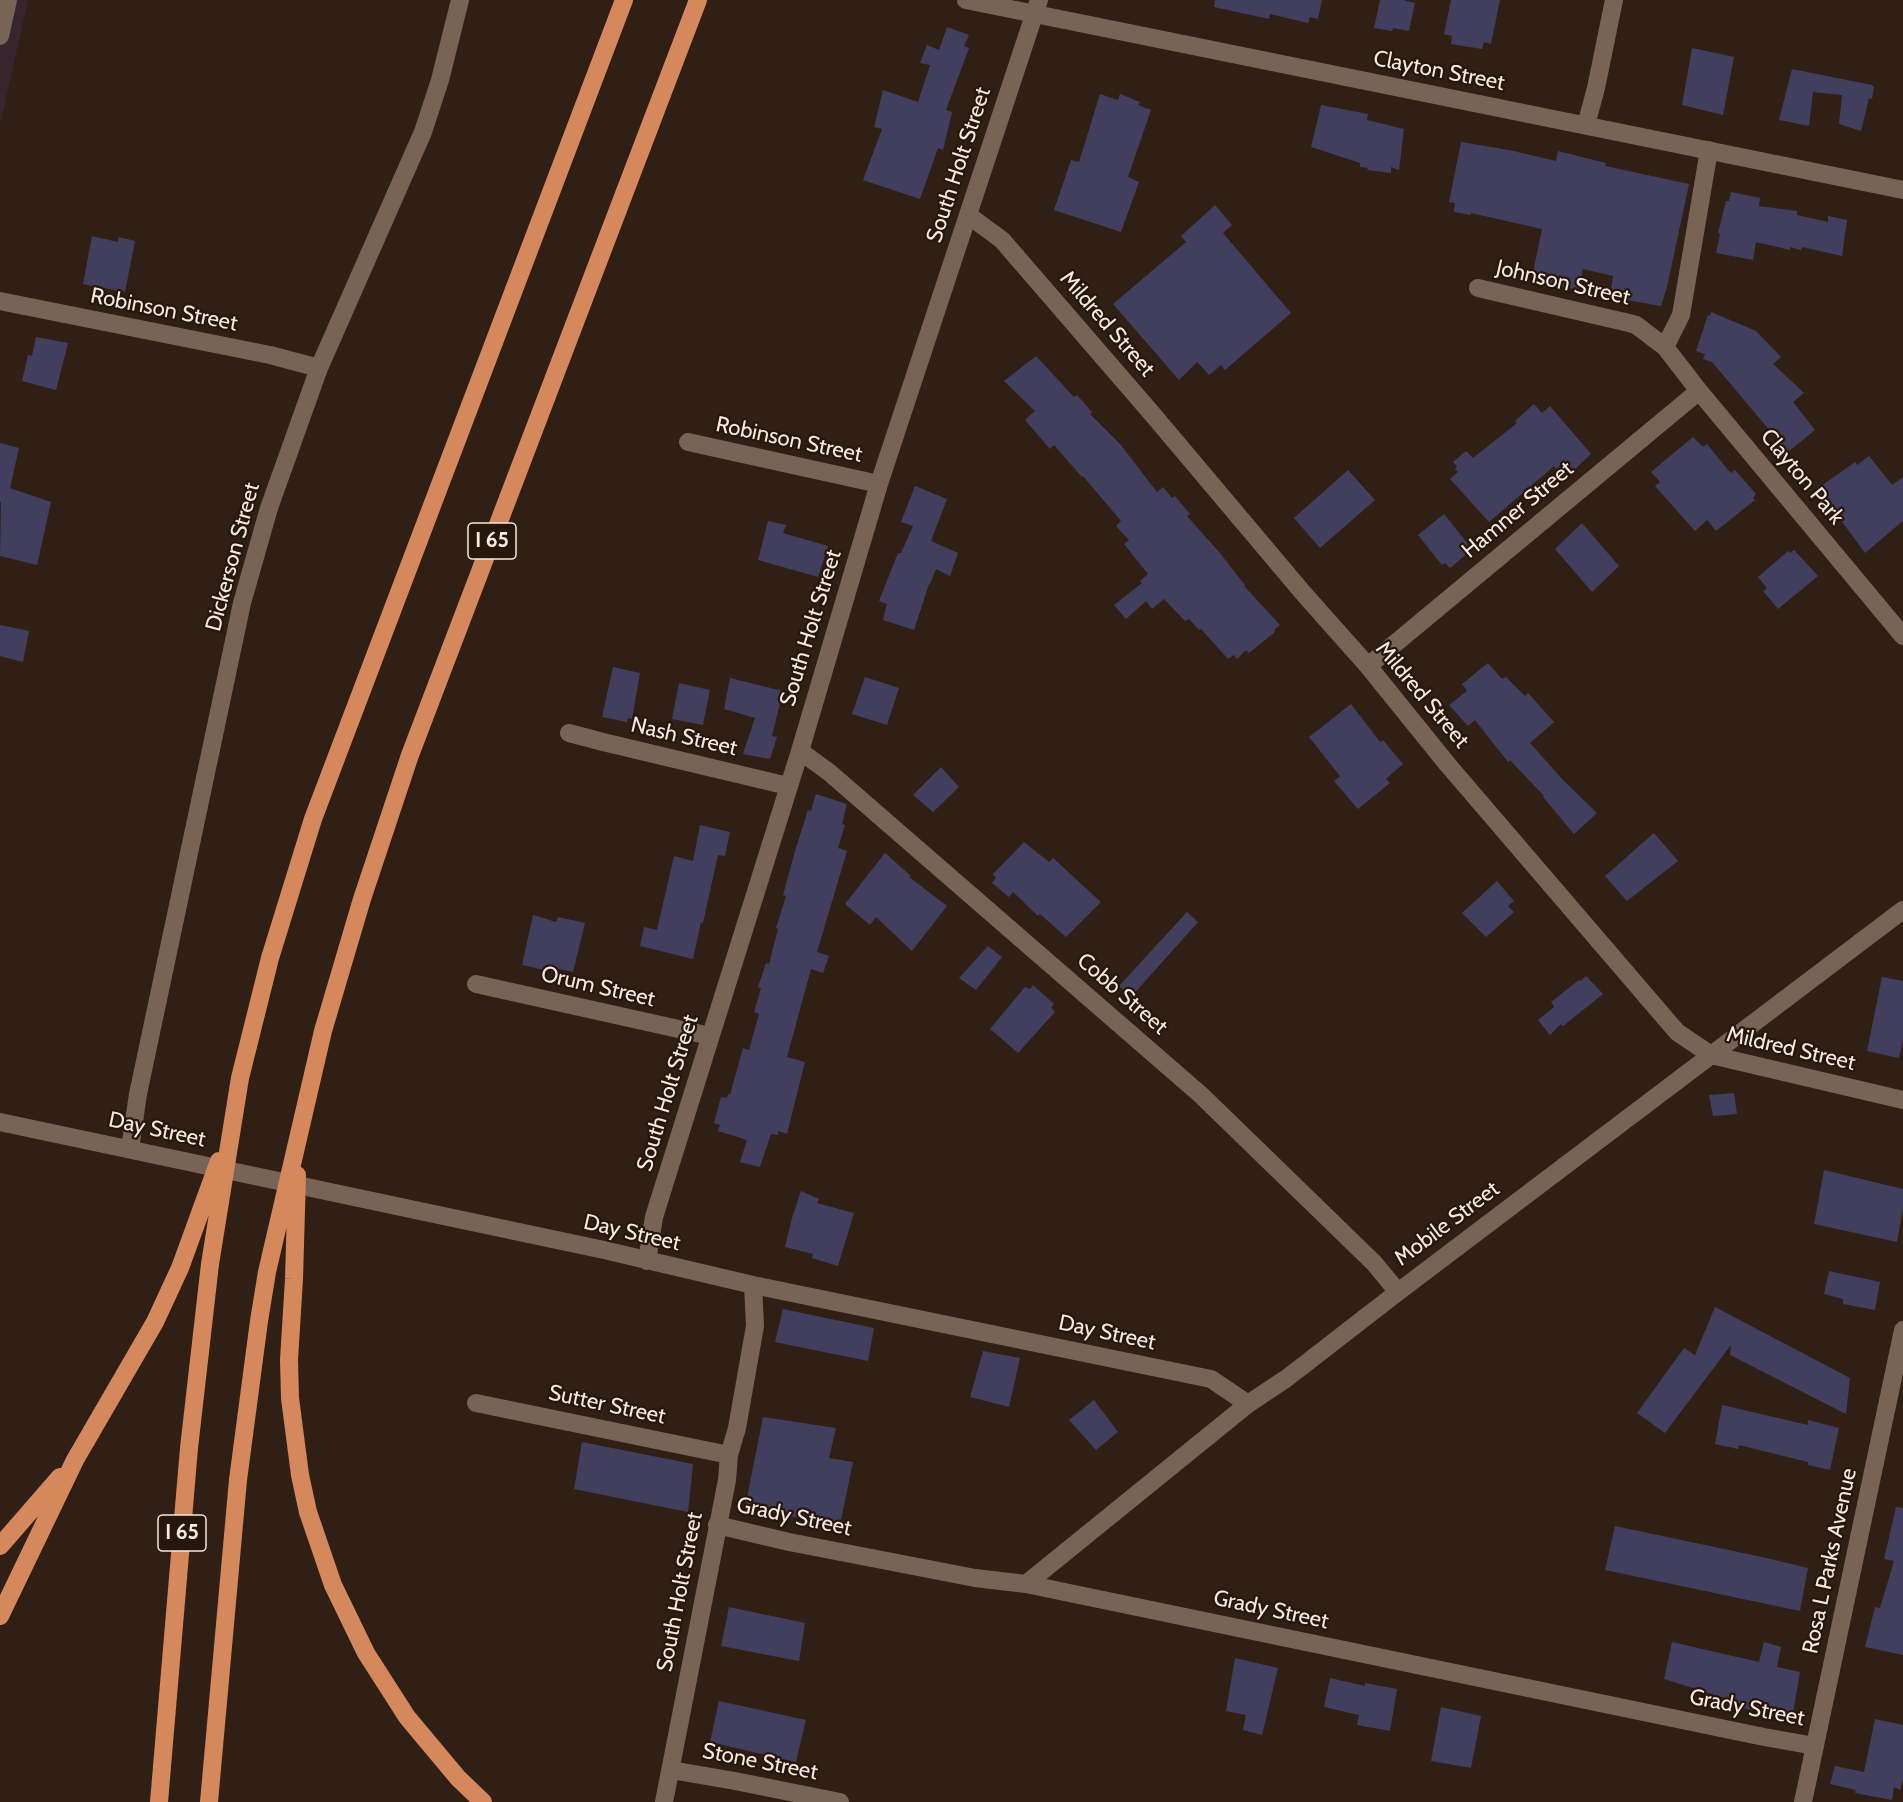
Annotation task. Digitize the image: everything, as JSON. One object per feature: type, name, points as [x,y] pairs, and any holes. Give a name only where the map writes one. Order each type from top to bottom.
[{"type":"highway","name":"I 65","points":[[159,1802],[189,1448],[210,1264],[240,1078],[270,958],[313,819],[624,0]]},
{"type":"highway","name":"I 65","points":[[209,1802],[238,1480],[267,1272],[308,1089],[345,952],[410,755],[698,0]]},
{"type":"highway","points":[[0,1616],[75,1460],[155,1322],[180,1268],[233,1123]]},
{"type":"highway","points":[[298,1134],[289,1360],[293,1436],[308,1512],[333,1585],[366,1653],[407,1717],[458,1778],[483,1802]]},
{"type":"highway","points":[[0,1546],[75,1460]]},
{"type":"street","points":[[0,36],[8,0]]},
{"type":"street","name":"Dickerson Street","points":[[130,1149],[140,1082],[242,603],[269,508],[319,368],[423,132],[440,80],[460,0]]},
{"type":"street","name":"Clayton Street","points":[[966,0],[1037,7],[1586,125],[1903,190]]},
{"type":"street","points":[[1586,125],[1614,0]]},
{"type":"street","name":"South Holt Street","points":[[646,1261],[654,1217],[800,751],[879,484],[1037,7]]},
{"type":"street","points":[[1665,347],[1681,315],[1709,150]]},
{"type":"street","name":"Mildred Street","points":[[968,215],[1002,240],[1368,666],[1449,765],[1677,1032],[1711,1055],[1903,1100]]},
{"type":"street","name":"Johnson Street","points":[[1478,288],[1629,323],[1665,347]]},
{"type":"street","name":"Robinson Street","points":[[0,301],[270,355],[319,368]]},
{"type":"street","name":"Clayton Park","points":[[1665,347],[1903,636]]},
{"type":"street","name":"Hamner Street","points":[[1368,666],[1699,391]]},
{"type":"street","name":"Robinson Street","points":[[688,442],[879,484]]},
{"type":"street","name":"Nash Street","points":[[569,733],[788,786]]},
{"type":"street","name":"Cobb Street","points":[[800,751],[830,773],[1202,1095],[1374,1263],[1398,1292]]},
{"type":"street","name":"Mobile Street","points":[[1026,1584],[1248,1404],[1287,1378],[1903,910]]},
{"type":"street","name":"Orum Street","points":[[476,984],[710,1036]]},
{"type":"street","name":"Day Street","points":[[0,1122],[604,1250],[753,1285],[1211,1379],[1248,1404]]},
{"type":"street","name":"South Holt Street","points":[[664,1802],[755,1326],[753,1285]]},
{"type":"street","name":"Rosa L Parks Avenue","points":[[1803,1802],[1903,1330]]},
{"type":"street","name":"Sutter Street","points":[[476,1403],[729,1455]]},
{"type":"street","name":"Grady Street","points":[[717,1525],[789,1542],[975,1578],[1026,1584],[1815,1746]]},
{"type":"street","name":"Stone Street","points":[[671,1770],[840,1802]]},
{"type":"shaded area","points":[[0,0],[28,0],[0,125]]},
{"type":"building","points":[[1215,0],[1322,0],[1318,19],[1310,17],[1308,23],[1270,14],[1269,19],[1214,7]]},
{"type":"building","points":[[1380,0],[1403,0],[1415,3],[1409,31],[1374,28]]},
{"type":"building","points":[[1451,0],[1500,0],[1491,44],[1484,42],[1482,49],[1451,44],[1452,36],[1444,34]]},
{"type":"building","points":[[947,27],[969,35],[964,46],[969,48],[946,110],[952,112],[943,150],[938,148],[920,199],[863,180],[882,129],[874,127],[883,90],[918,102],[930,65],[920,63],[927,45],[939,50]]},
{"type":"building","points":[[1692,48],[1734,57],[1723,115],[1682,105]]},
{"type":"building","points":[[1792,69],[1872,85],[1874,87],[1872,99],[1869,98],[1861,131],[1839,124],[1842,95],[1813,92],[1809,126],[1779,120]]},
{"type":"building","points":[[1100,94],[1118,100],[1120,94],[1140,102],[1138,105],[1151,110],[1128,177],[1139,182],[1121,232],[1054,210],[1071,160],[1079,162]]},
{"type":"building","points":[[1321,105],[1368,114],[1367,120],[1404,129],[1399,170],[1391,167],[1391,173],[1367,170],[1368,168],[1360,167],[1360,163],[1311,147]]},
{"type":"building","points":[[1461,142],[1556,161],[1558,151],[1606,163],[1605,166],[1689,184],[1661,306],[1610,297],[1613,276],[1583,269],[1579,290],[1531,282],[1542,229],[1471,213],[1471,215],[1454,212],[1455,203],[1449,202]]},
{"type":"building","points":[[1731,192],[1760,198],[1759,206],[1797,211],[1797,215],[1828,222],[1828,216],[1847,220],[1842,256],[1802,247],[1801,250],[1790,247],[1790,250],[1756,242],[1753,260],[1716,253],[1720,234],[1718,233],[1726,201],[1729,201]]},
{"type":"building","points":[[1215,205],[1232,225],[1223,233],[1291,313],[1225,370],[1221,365],[1209,375],[1197,362],[1179,380],[1113,304],[1186,242],[1181,236]]},
{"type":"building","points":[[92,236],[118,242],[119,237],[135,241],[125,292],[83,284]]},
{"type":"building","points":[[1711,312],[1756,331],[1781,357],[1773,364],[1804,393],[1793,402],[1815,430],[1788,452],[1712,362],[1703,359],[1705,354],[1696,351]]},
{"type":"building","points":[[36,337],[68,343],[56,390],[22,381],[28,355],[32,356]]},
{"type":"building","points":[[1036,356],[1074,397],[1077,395],[1092,412],[1090,414],[1120,444],[1157,492],[1163,487],[1172,498],[1175,496],[1190,514],[1187,516],[1219,552],[1244,586],[1280,625],[1274,630],[1275,632],[1249,653],[1246,650],[1237,659],[1234,655],[1228,659],[1201,629],[1199,630],[1189,619],[1185,621],[1164,599],[1152,609],[1146,601],[1126,619],[1114,605],[1142,583],[1140,581],[1148,574],[1124,544],[1129,540],[1116,526],[1121,521],[1054,445],[1050,449],[1025,420],[1035,411],[1004,381]]},
{"type":"building","points":[[1534,404],[1542,413],[1550,406],[1591,454],[1573,471],[1564,461],[1556,469],[1554,466],[1489,522],[1450,479],[1458,472],[1453,462],[1466,451],[1473,458],[1517,423],[1515,421]]},
{"type":"building","points":[[1693,437],[1703,447],[1707,444],[1728,470],[1731,473],[1735,470],[1756,494],[1753,498],[1755,500],[1716,531],[1707,520],[1695,531],[1655,486],[1660,482],[1651,472]]},
{"type":"building","points":[[0,443],[19,448],[10,488],[51,502],[37,565],[0,556]]},
{"type":"building","points":[[1869,456],[1892,485],[1903,477],[1903,521],[1865,553],[1835,512],[1832,514],[1814,491],[1855,462],[1857,465]]},
{"type":"building","points":[[1348,470],[1375,500],[1320,548],[1294,518]]},
{"type":"building","points":[[915,486],[947,499],[931,541],[958,553],[950,576],[936,569],[914,630],[883,620],[887,604],[879,601],[898,553],[901,553],[913,526],[901,522]]},
{"type":"building","points":[[1444,514],[1468,544],[1466,547],[1470,551],[1450,568],[1445,563],[1442,565],[1418,535]]},
{"type":"building","points":[[768,521],[786,525],[783,533],[828,546],[818,577],[758,560]]},
{"type":"building","points":[[1582,523],[1619,566],[1592,592],[1555,549]]},
{"type":"building","points":[[1794,550],[1818,576],[1778,609],[1763,591],[1767,588],[1758,577],[1788,551],[1790,553]]},
{"type":"building","points":[[0,625],[29,631],[23,662],[0,656]]},
{"type":"building","points":[[1488,663],[1502,679],[1506,677],[1525,696],[1528,693],[1554,722],[1530,743],[1597,813],[1574,834],[1544,796],[1510,760],[1508,762],[1475,720],[1468,726],[1449,705],[1467,691],[1462,684]]},
{"type":"building","points":[[613,667],[640,673],[632,719],[628,718],[627,722],[602,717]]},
{"type":"building","points":[[865,677],[899,688],[887,725],[852,714]]},
{"type":"building","points":[[730,678],[783,691],[772,736],[777,737],[770,759],[743,754],[755,718],[724,709]]},
{"type":"building","points":[[679,683],[710,690],[703,725],[672,719]]},
{"type":"building","points":[[1351,704],[1380,742],[1383,740],[1403,764],[1386,779],[1390,783],[1358,809],[1334,781],[1340,776],[1309,737]]},
{"type":"building","points":[[941,767],[959,787],[933,812],[913,795]]},
{"type":"building","points":[[816,794],[847,804],[842,824],[845,825],[838,848],[847,851],[817,952],[829,956],[823,973],[811,969],[787,1057],[805,1062],[787,1134],[778,1131],[778,1135],[771,1134],[760,1167],[740,1162],[747,1140],[718,1131],[720,1125],[714,1123],[721,1097],[727,1098],[728,1094],[730,1095],[743,1048],[749,1050],[759,1014],[754,1012],[761,988],[758,987],[766,963],[769,964],[778,929],[776,928],[786,896],[783,895],[795,851],[808,810],[811,811]]},
{"type":"building","points":[[700,825],[730,832],[725,856],[718,855],[693,959],[640,946],[644,927],[657,930],[674,856],[693,861]]},
{"type":"building","points":[[1654,833],[1678,861],[1627,901],[1605,876]]},
{"type":"building","points":[[1024,842],[1049,862],[1053,858],[1101,902],[1066,937],[1040,914],[1038,916],[1013,892],[1009,897],[992,883],[996,878],[993,874]]},
{"type":"building","points":[[885,853],[911,876],[909,877],[947,906],[912,951],[876,917],[870,925],[845,904]]},
{"type":"building","points":[[1497,881],[1514,901],[1508,906],[1514,912],[1486,937],[1462,913]]},
{"type":"building","points":[[1187,912],[1198,922],[1131,997],[1119,986]]},
{"type":"building","points":[[533,915],[556,922],[558,917],[585,923],[573,972],[544,966],[544,970],[522,965]]},
{"type":"building","points":[[988,946],[1002,957],[976,990],[959,978]]},
{"type":"building","points":[[1586,976],[1603,994],[1563,1026],[1561,1024],[1550,1035],[1538,1020],[1554,1007],[1551,1002]]},
{"type":"building","points":[[1882,977],[1903,981],[1903,1039],[1899,1058],[1867,1051]]},
{"type":"building","points":[[1033,985],[1054,1004],[1051,1008],[1055,1012],[1018,1053],[990,1029],[1025,987],[1030,989]]},
{"type":"building","points":[[1734,1093],[1737,1114],[1713,1116],[1709,1095]]},
{"type":"building","points":[[1824,1170],[1903,1189],[1903,1208],[1897,1242],[1814,1224]]},
{"type":"building","points":[[801,1191],[819,1199],[817,1203],[854,1213],[838,1266],[812,1258],[813,1254],[785,1247]]},
{"type":"building","points":[[1829,1271],[1880,1282],[1875,1310],[1843,1304],[1843,1299],[1824,1294]]},
{"type":"building","points":[[1715,1307],[1850,1378],[1846,1414],[1730,1355],[1731,1345],[1665,1433],[1637,1413],[1684,1348],[1695,1355]]},
{"type":"building","points":[[783,1309],[874,1328],[868,1361],[775,1342]]},
{"type":"building","points":[[983,1351],[1020,1358],[1009,1407],[970,1397]]},
{"type":"building","points":[[1094,1400],[1118,1432],[1096,1450],[1069,1420]]},
{"type":"building","points":[[1722,1405],[1808,1425],[1808,1420],[1839,1428],[1830,1470],[1808,1465],[1808,1462],[1739,1445],[1738,1449],[1715,1444]]},
{"type":"building","points":[[763,1417],[836,1428],[829,1458],[853,1462],[840,1525],[745,1508]]},
{"type":"building","points":[[582,1442],[693,1464],[688,1512],[574,1489]]},
{"type":"building","points":[[1896,1507],[1903,1508],[1903,1655],[1865,1647],[1875,1607],[1880,1608],[1894,1561],[1884,1559]]},
{"type":"building","points":[[1615,1526],[1808,1568],[1800,1611],[1605,1570]]},
{"type":"building","points":[[729,1607],[805,1623],[799,1661],[721,1646]]},
{"type":"building","points":[[1672,1642],[1759,1662],[1764,1642],[1781,1647],[1777,1667],[1800,1672],[1792,1719],[1728,1705],[1728,1699],[1664,1679]]},
{"type":"building","points":[[1235,1658],[1278,1668],[1262,1735],[1243,1730],[1246,1715],[1226,1711]]},
{"type":"building","points":[[1330,1678],[1365,1686],[1365,1683],[1397,1689],[1390,1731],[1357,1725],[1359,1715],[1324,1707]]},
{"type":"building","points":[[719,1701],[806,1720],[796,1762],[710,1742]]},
{"type":"building","points":[[1441,1707],[1481,1716],[1471,1768],[1431,1761]]},
{"type":"building","points":[[1875,1719],[1903,1725],[1903,1779],[1900,1790],[1894,1787],[1892,1800],[1855,1793],[1856,1790],[1830,1784],[1835,1766],[1864,1772]]}]
